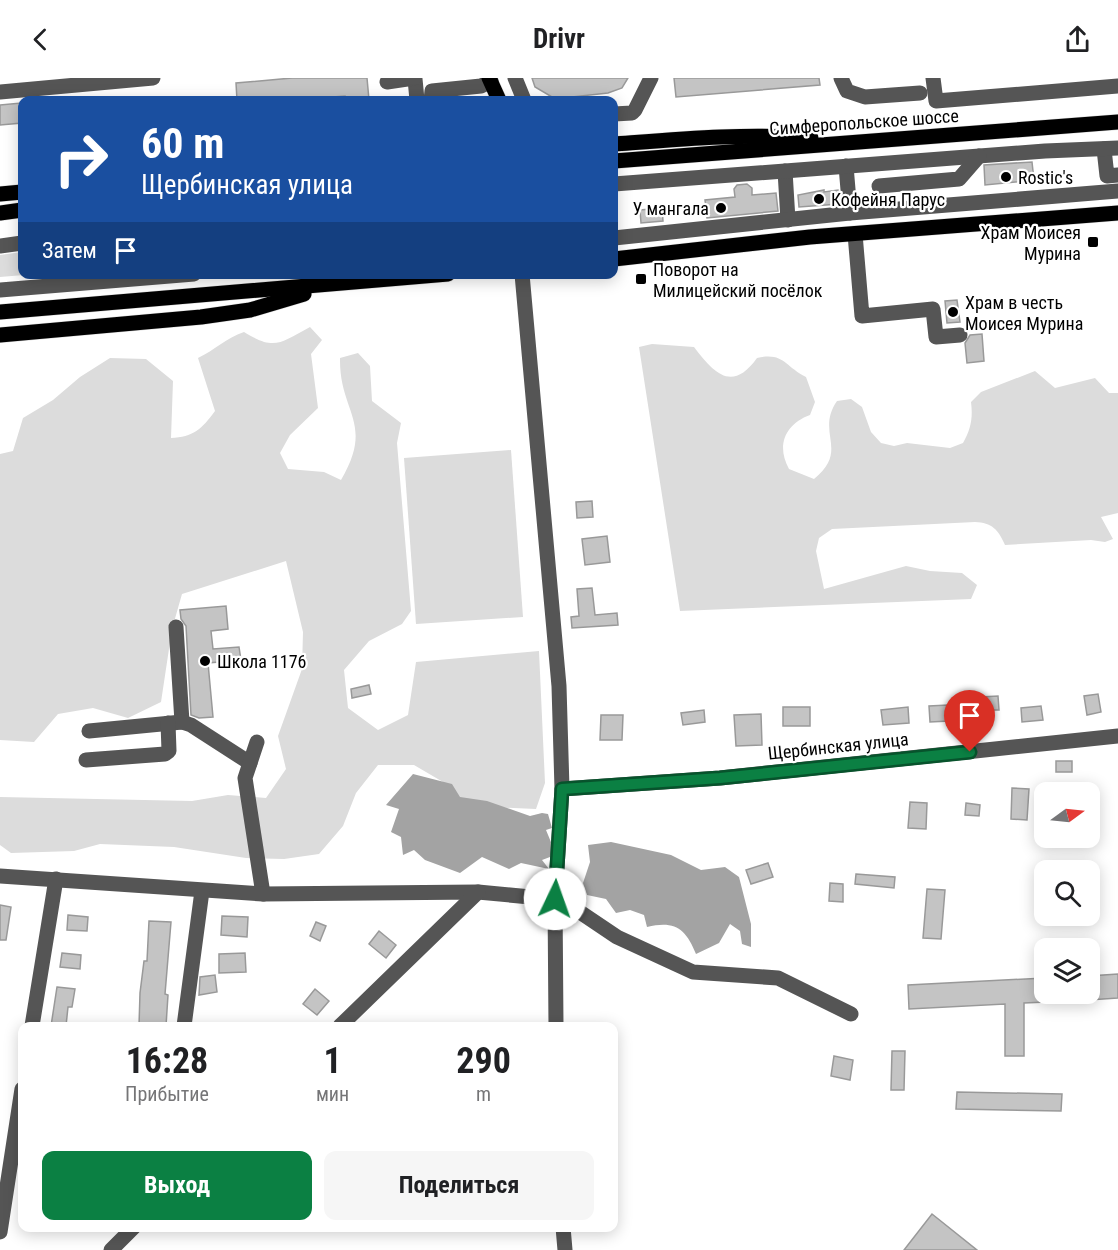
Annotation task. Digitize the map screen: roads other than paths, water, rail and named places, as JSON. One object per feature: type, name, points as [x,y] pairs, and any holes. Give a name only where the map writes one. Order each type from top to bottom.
[{"type":"main road","points":[[490,80],[496,96]]},
{"type":"main road","name":"Симферопольское шоссе","points":[[618,161],[1118,122]]},
{"type":"main road","points":[[618,144],[709,136],[768,135],[865,141]]},
{"type":"main road","points":[[0,194],[18,192]]},
{"type":"main road","points":[[0,213],[18,211]]},
{"type":"main road","points":[[618,259],[810,237],[1118,213]]},
{"type":"main road","points":[[0,221],[18,219]]},
{"type":"main road","points":[[0,312],[394,279]]},
{"type":"main road","points":[[0,335],[201,317],[250,310],[330,285]]},
{"type":"street","points":[[0,92],[38,83],[153,78]]},
{"type":"street","points":[[515,78],[522,96]]},
{"type":"street","points":[[618,114],[635,110],[651,78]]},
{"type":"street","points":[[841,78],[847,91],[860,96],[920,93]]},
{"type":"street","points":[[933,78],[936,101],[1118,86]]},
{"type":"street","points":[[387,82],[414,79],[416,96]]},
{"type":"street","points":[[431,96],[432,91],[481,86],[490,80]]},
{"type":"street","points":[[618,184],[1111,148],[1107,176],[1118,175]]},
{"type":"street","points":[[879,186],[958,179],[979,156]]},
{"type":"street","points":[[846,166],[850,213]]},
{"type":"street","points":[[785,171],[788,220]]},
{"type":"street","points":[[618,238],[850,213],[1118,190]]},
{"type":"street","points":[[855,234],[861,316],[933,309],[936,337],[960,335]]},
{"type":"street","points":[[0,246],[18,244]]},
{"type":"street","points":[[0,290],[133,279]]},
{"type":"street","points":[[522,279],[559,686],[562,789],[555,899],[556,1022]]},
{"type":"street","points":[[86,760],[165,754],[169,751],[175,723],[176,627]]},
{"type":"street","points":[[89,731],[175,723],[190,725],[250,764]]},
{"type":"street","name":"Щербинская улица","points":[[562,789],[720,778],[1118,736]]},
{"type":"street","points":[[257,742],[245,777],[263,894]]},
{"type":"street","points":[[0,876],[263,894],[478,892],[562,900],[617,937],[693,972],[778,978],[851,1014]]},
{"type":"street","points":[[33,1022],[56,879]]},
{"type":"street","points":[[185,1022],[202,891]]},
{"type":"street","points":[[344,1022],[478,892]]},
{"type":"street","points":[[0,1232],[18,1115]]},
{"type":"street","points":[[111,1250],[129,1232]]},
{"type":"street","points":[[563,1232],[565,1250]]},
{"type":"place","name":"Rostic's","points":[[1006,177]]},
{"type":"place","name":"Кофейня Парус","points":[[819,199]]},
{"type":"place","name":"У мангала","points":[[721,208]]},
{"type":"place","name":"Храм Моисея Мурина","points":[[1093,242]]},
{"type":"place","name":"Поворот на Милицейский посёлок","points":[[641,279]]},
{"type":"place","name":"Храм в честь Моисея Мурина","points":[[953,312]]},
{"type":"place","name":"Школа 1176","points":[[205,661]]}]
